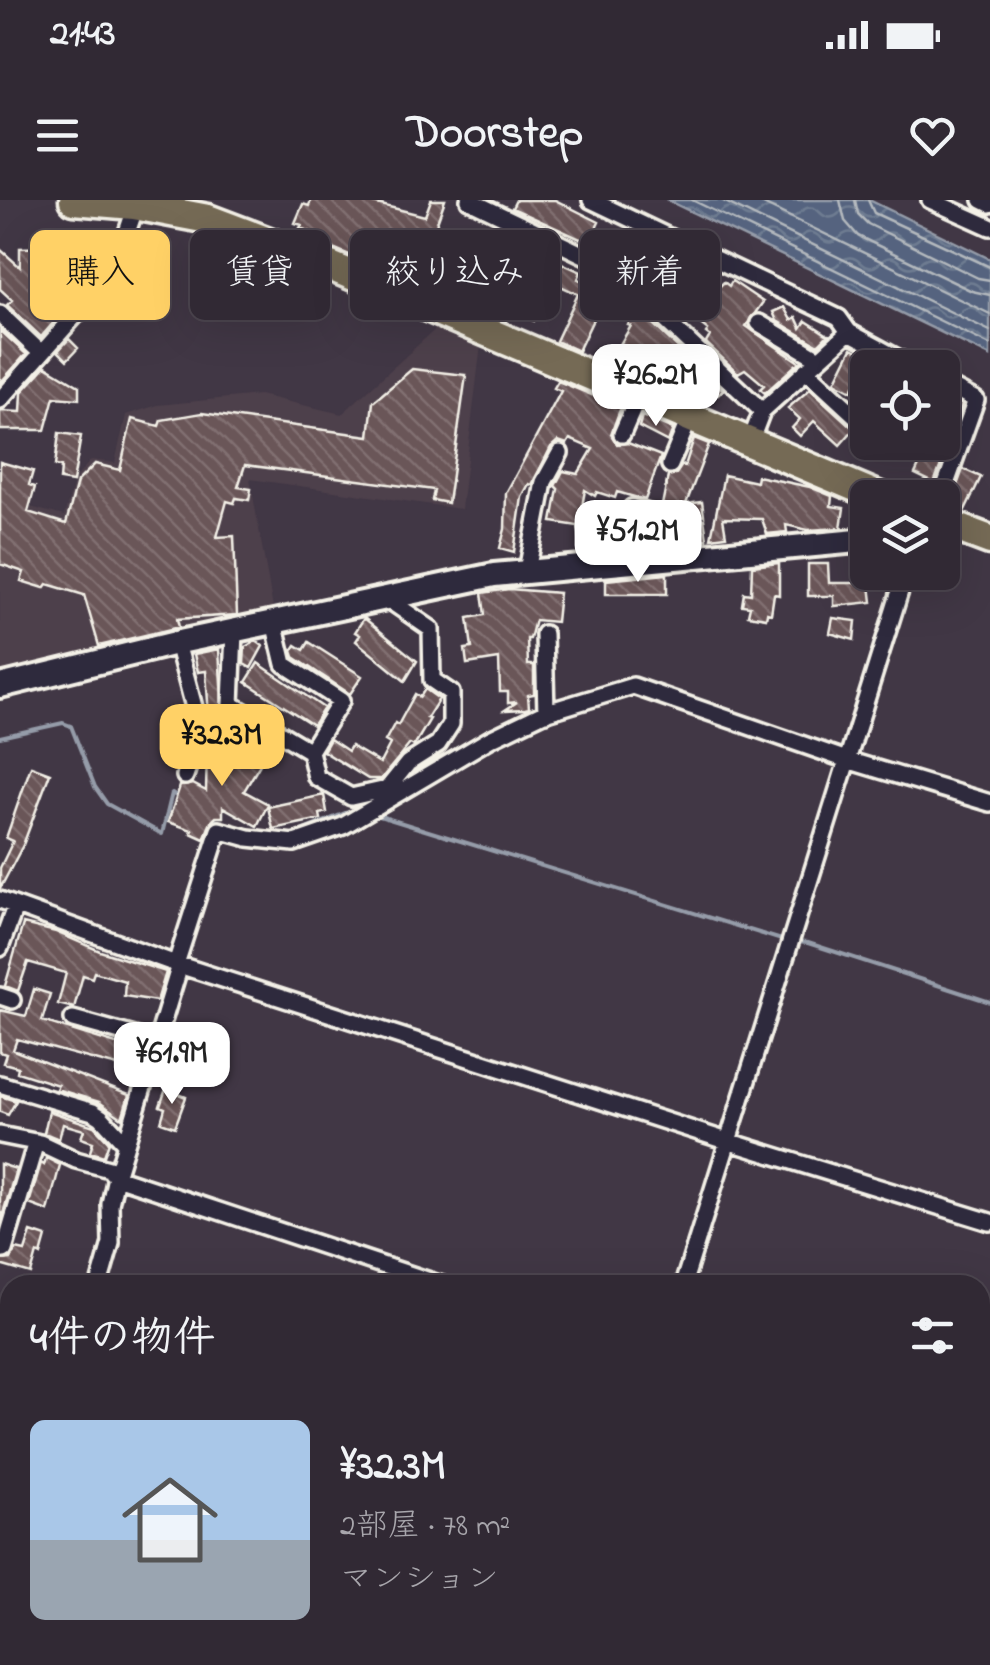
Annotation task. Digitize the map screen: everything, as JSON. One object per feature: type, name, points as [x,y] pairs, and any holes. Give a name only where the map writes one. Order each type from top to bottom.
[{"type":"highway","points":[[74,200],[136,203],[208,219],[316,260],[850,484]]},
{"type":"highway","points":[[960,529],[990,540]]},
{"type":"street","points":[[469,200],[610,267],[762,411]]},
{"type":"street","points":[[591,200],[840,318],[849,332],[882,350]]},
{"type":"street","points":[[930,200],[990,227]]},
{"type":"street","points":[[982,200],[990,204]]},
{"type":"street","points":[[0,400],[97,291],[117,262],[136,203]]},
{"type":"street","points":[[0,314],[41,353]]},
{"type":"street","points":[[759,323],[813,364],[850,408]]},
{"type":"street","points":[[750,442],[762,411],[849,332]]},
{"type":"street","points":[[960,392],[976,400],[960,445]]},
{"type":"street","points":[[622,434],[639,396]]},
{"type":"street","points":[[670,465],[690,417]]},
{"type":"street","points":[[527,571],[544,482],[560,453]]},
{"type":"street","points":[[632,508],[666,518],[670,558]]},
{"type":"street","points":[[0,686],[177,643],[494,575],[850,542]]},
{"type":"street","points":[[686,1275],[900,590]]},
{"type":"street","points":[[274,622],[284,664],[341,701],[310,752],[316,778],[351,797],[387,789],[408,763],[438,744],[451,724],[451,693],[432,680],[430,629],[386,598]]},
{"type":"street","points":[[234,631],[231,704],[310,752]]},
{"type":"street","points":[[544,634],[546,713]]},
{"type":"street","points":[[177,643],[200,730],[184,776]]},
{"type":"street","points":[[102,1275],[111,1243],[110,1204],[116,1176],[220,830],[248,838],[294,843],[357,818],[490,738],[546,713],[633,686],[848,760],[990,803]]},
{"type":"street","points":[[200,730],[221,729]]},
{"type":"street","points":[[0,948],[7,904],[178,964],[990,1222]]},
{"type":"street","points":[[73,1019],[157,1042]]},
{"type":"street","points":[[0,1084],[93,1112],[126,1144]]},
{"type":"street","points":[[0,1135],[36,1142],[116,1176],[412,1275]]},
{"type":"street","points":[[4,1250],[36,1142]]},
{"type":"shaded area","points":[[439,326],[481,344],[461,509],[250,479],[274,614],[0,677],[0,499],[64,516],[75,479],[91,460],[115,463],[126,415],[158,405],[259,395],[342,414]]},
{"type":"water","points":[[667,200],[869,200],[990,259],[990,356]]},
{"type":"building","points":[[311,200],[361,200],[425,216],[431,200],[445,200],[434,230],[350,230],[350,255],[330,247],[330,230],[305,230],[295,223],[303,204],[309,206]]},
{"type":"building","points":[[516,200],[555,200],[599,222],[595,230],[580,230],[580,239],[512,208]]},
{"type":"building","points":[[20,248],[30,248],[30,320],[56,320],[41,337],[7,305],[12,300],[0,289],[0,249],[20,267]]},
{"type":"building","points":[[560,262],[580,272],[580,320],[593,320],[578,351],[556,341],[578,294],[560,286]]},
{"type":"building","points":[[732,281],[763,302],[746,326],[799,362],[765,393],[760,389],[764,385],[745,369],[738,373],[706,343],[708,330],[696,320],[720,320],[720,286],[724,282],[729,286]]},
{"type":"building","points":[[784,307],[791,320],[796,317],[801,328],[806,321],[828,335],[818,345],[777,321],[773,312]]},
{"type":"building","points":[[630,320],[649,320],[723,390],[718,395],[678,360],[667,382],[654,375],[648,380],[609,363],[631,326]]},
{"type":"building","points":[[0,330],[26,354],[0,383]]},
{"type":"building","points":[[69,339],[78,348],[67,360],[58,351]]},
{"type":"building","points":[[850,352],[850,390],[835,382]]},
{"type":"building","points":[[46,366],[79,386],[79,399],[54,397],[45,430],[0,430],[0,411],[21,412],[22,392]]},
{"type":"building","points":[[412,369],[466,375],[448,503],[432,500],[434,490],[245,465],[238,487],[251,489],[249,500],[227,501],[217,537],[234,536],[237,615],[177,619],[179,627],[99,646],[84,595],[21,581],[24,572],[0,564],[0,462],[33,471],[29,485],[35,487],[28,512],[66,524],[77,482],[95,464],[120,470],[132,419],[159,426],[161,420],[202,413],[369,436],[373,402]]},
{"type":"building","points":[[558,381],[621,407],[611,434],[617,444],[628,443],[661,456],[645,500],[617,492],[615,498],[597,492],[595,496],[585,490],[579,524],[610,519],[613,536],[637,536],[637,529],[653,529],[652,545],[582,552],[578,526],[552,522],[558,489],[555,486],[563,471],[578,474],[593,449],[570,439],[567,444],[558,441],[551,447],[522,497],[514,552],[500,548],[506,493],[561,391],[554,388]]},
{"type":"building","points":[[810,389],[850,425],[850,434],[840,445],[814,421],[800,436],[792,428],[800,419],[788,408]]},
{"type":"building","points":[[642,416],[673,429],[668,442],[639,427]]},
{"type":"building","points":[[59,433],[81,436],[73,482],[60,480],[61,467],[55,466]]},
{"type":"building","points":[[694,438],[709,444],[686,504],[702,502],[704,516],[662,505],[668,476],[685,466]]},
{"type":"building","points":[[922,460],[941,465],[935,480],[915,474]]},
{"type":"building","points":[[963,469],[981,477],[964,512],[960,510],[959,480]]},
{"type":"building","points":[[724,475],[756,482],[757,476],[810,487],[832,496],[831,506],[844,508],[841,528],[808,530],[786,525],[787,532],[767,534],[762,519],[723,518],[726,536],[711,538]]},
{"type":"building","points":[[704,519],[707,539],[688,542],[685,524]]},
{"type":"building","points":[[779,563],[779,595],[774,594],[771,614],[767,613],[766,618],[748,615],[750,606],[742,605],[744,593],[751,594],[752,566]]},
{"type":"building","points":[[808,564],[828,564],[829,583],[850,583],[850,590],[871,590],[872,602],[834,606],[834,596],[808,596]]},
{"type":"building","points":[[667,574],[667,594],[606,594],[606,580]]},
{"type":"building","points":[[509,589],[559,593],[556,622],[535,620],[527,639],[528,665],[534,665],[534,694],[528,695],[529,708],[505,710],[517,702],[508,703],[508,692],[500,692],[499,659],[467,664],[465,649],[472,648],[468,618],[485,615],[482,593]]},
{"type":"building","points":[[364,618],[417,661],[405,681],[356,641],[360,635],[355,632]]},
{"type":"building","points":[[833,618],[856,621],[854,640],[830,633]]},
{"type":"building","points":[[256,641],[263,646],[251,668],[244,664],[245,647]]},
{"type":"building","points":[[309,642],[362,676],[350,694],[294,657],[296,645],[304,650]]},
{"type":"building","points":[[219,649],[223,718],[209,718],[206,671],[198,672],[194,654]]},
{"type":"building","points":[[258,663],[324,708],[313,725],[246,682]]},
{"type":"building","points":[[425,689],[439,699],[427,718],[430,719],[414,746],[410,744],[381,779],[368,779],[323,751],[330,739],[348,751],[351,746],[380,763],[390,744],[385,741],[395,723],[398,725],[415,694],[420,697]]},
{"type":"building","points":[[253,731],[269,741],[244,791],[268,804],[257,826],[223,807],[223,817],[211,822],[204,839],[192,830],[168,822],[180,786],[193,784],[206,791],[207,749],[222,749],[222,769],[241,737],[247,741]]},
{"type":"building","points":[[31,766],[50,773],[23,845],[0,889],[0,868],[13,841],[6,838]]},
{"type":"building","points":[[324,795],[327,812],[320,814],[321,819],[273,829],[268,807]]},
{"type":"building","points":[[23,924],[166,972],[157,1001],[124,996],[125,981],[94,972],[92,978],[83,975],[74,1008],[58,1004],[66,973],[28,962],[18,991],[5,986]]},
{"type":"building","points":[[34,989],[50,994],[42,1021],[142,1052],[136,1071],[17,1039],[13,1050],[129,1095],[122,1118],[99,1102],[56,1089],[58,1085],[17,1072],[18,1067],[3,1063],[6,1054],[0,1052],[0,1010],[26,1016]]},
{"type":"building","points":[[166,1089],[186,1097],[175,1127],[161,1122],[165,1108],[160,1106]]},
{"type":"building","points":[[0,1096],[16,1101],[8,1115],[0,1112]]},
{"type":"building","points":[[49,1111],[94,1126],[109,1142],[104,1156],[90,1152],[93,1142],[81,1138],[84,1130],[63,1124],[59,1139],[44,1133]]},
{"type":"building","points":[[46,1158],[60,1165],[48,1211],[29,1204]]},
{"type":"building","points":[[0,1164],[16,1169],[0,1224]]},
{"type":"building","points":[[31,1232],[46,1237],[31,1274],[0,1265],[0,1260],[11,1259],[16,1249],[25,1251]]},
{"type":"waterway","points":[[0,737],[63,723],[71,726],[95,787],[107,804],[162,834],[172,793],[179,798]]},
{"type":"waterway","points":[[289,836],[359,810]]},
{"type":"waterway","points":[[373,814],[785,941]]},
{"type":"waterway","points":[[212,819],[231,826]]},
{"type":"waterway","points":[[794,942],[808,943],[990,1002]]}]
